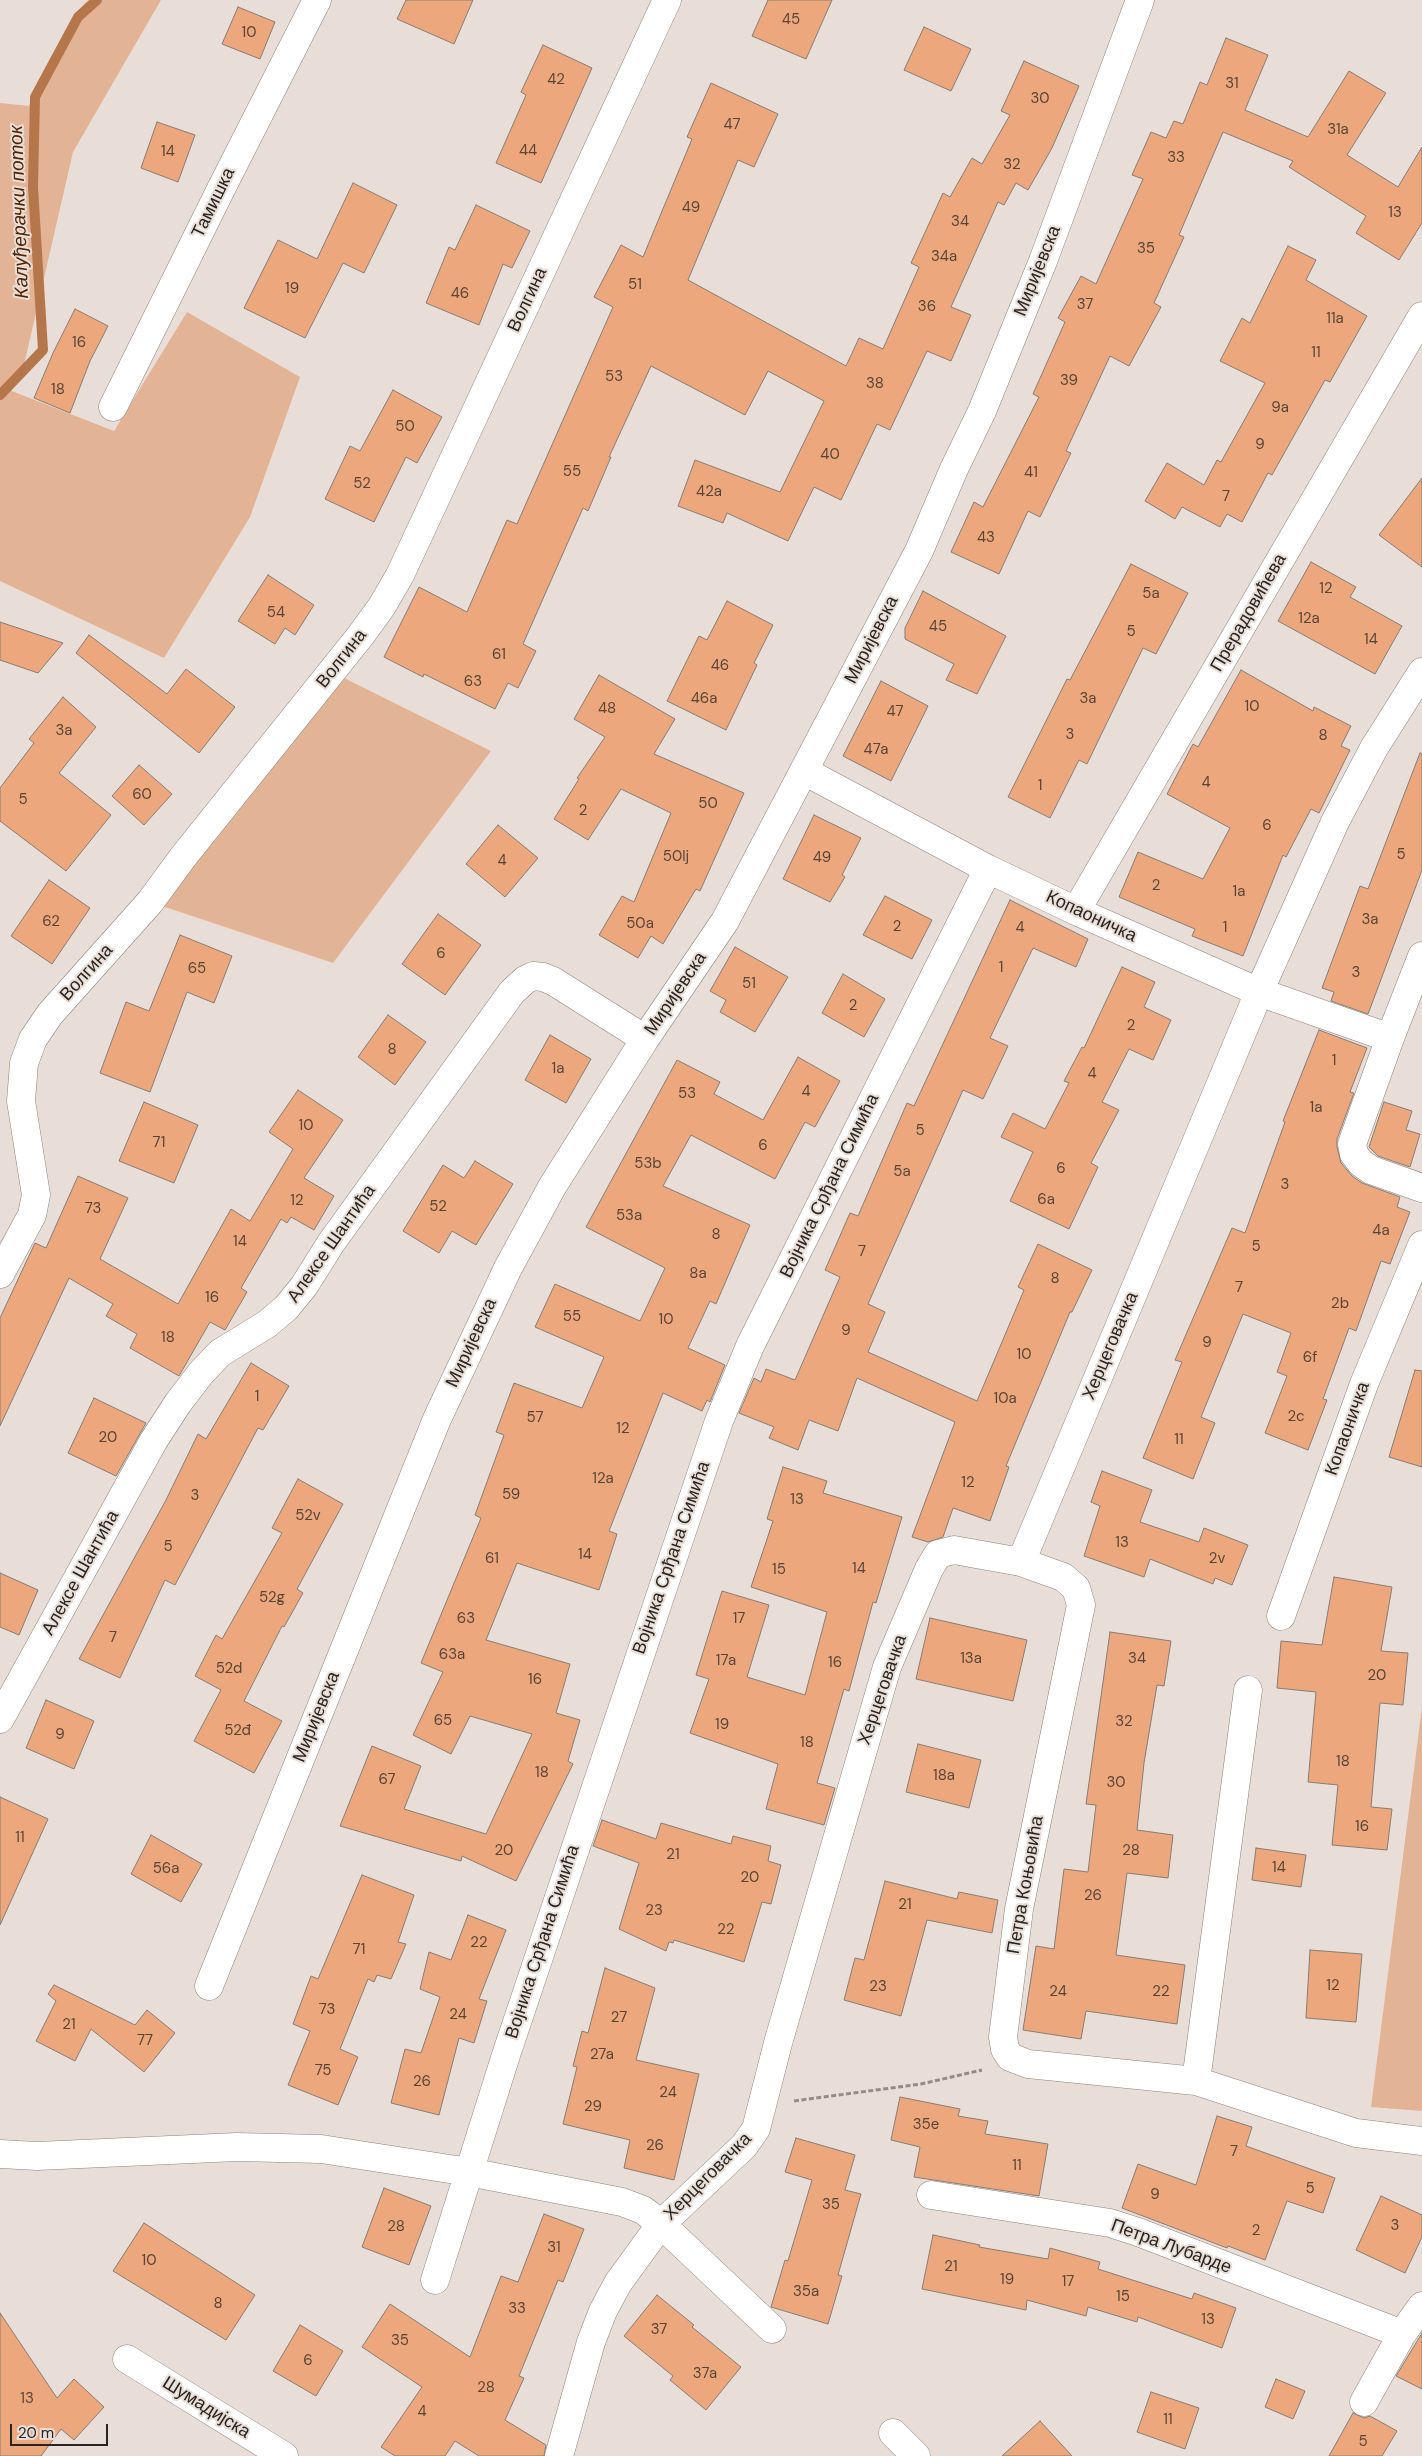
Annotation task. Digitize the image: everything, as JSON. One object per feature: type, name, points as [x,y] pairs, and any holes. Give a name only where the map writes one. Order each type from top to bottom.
[{"type":"street","name":"Тамишка","points":[[113,408],[317,0]]},
{"type":"street","name":"Волгина","points":[[0,1274],[32,1215],[36,1195],[22,1101],[24,1062],[34,1039],[50,1014],[150,902],[183,857],[361,635],[382,606],[400,575],[667,0]]},
{"type":"street","name":"Миријевска","points":[[209,1986],[437,1419],[508,1268],[552,1187],[646,1039],[725,921],[919,551],[954,469],[982,412],[1043,261],[1140,0]]},
{"type":"street","name":"Прерадовићева","points":[[1076,910],[1422,316]]},
{"type":"street","name":"Херцеговачка","points":[[559,2456],[577,2386],[603,2312],[618,2283],[661,2224],[744,2146],[756,2128],[887,1667],[929,1569],[938,1554],[954,1550],[1021,1562],[1259,992],[1335,822],[1374,748],[1422,672]]},
{"type":"street","name":"Копаоничка","points":[[804,771],[988,869],[1076,910],[1259,992],[1390,1038]]},
{"type":"street","name":"Војника Срђана Симића","points":[[435,2280],[608,1748],[719,1421],[750,1346],[988,869]]},
{"type":"street","points":[[1422,956],[1352,1144],[1354,1154],[1361,1163],[1371,1170],[1422,1188]]},
{"type":"street","name":"Алексе Шантића","points":[[0,1719],[154,1440],[178,1404],[201,1372],[220,1353],[267,1324],[286,1308],[304,1286],[331,1243],[512,992],[524,980],[533,976],[543,977],[554,981],[646,1039]]},
{"type":"street","name":"Копаоничка","points":[[1282,1616],[1364,1384],[1422,1245]]},
{"type":"street","name":"Петра Коњовића","points":[[1010,2057],[1005,2049],[1003,2037],[1019,1909],[1081,1605],[1076,1588],[1063,1577],[1021,1562]]},
{"type":"street","points":[[1196,2081],[1248,1690]]},
{"type":"street","points":[[1010,2057],[1028,2064],[1196,2081],[1356,2133],[1422,2142]]},
{"type":"street","points":[[0,2154],[37,2156],[282,2147],[321,2149],[469,2172],[622,2202],[643,2210],[661,2224],[772,2329]]},
{"type":"street","name":"Петра Лубарде","points":[[931,2195],[1110,2223],[1138,2232],[1402,2334]]},
{"type":"street","points":[[1364,2402],[1402,2334],[1422,2306]]},
{"type":"street","name":"Шумадијска","points":[[127,2359],[284,2456]]},
{"type":"street","points":[[893,2433],[916,2456]]},
{"type":"path","points":[[763,2098],[793,2101],[921,2084],[977,2072],[1010,2057]]},
{"type":"shaded area","points":[[89,0],[161,0],[73,152],[24,365],[4,388],[114,431],[187,312],[300,377],[250,517],[164,658],[0,581],[0,103],[29,106],[59,60],[84,4]]},
{"type":"shaded area","points":[[332,672],[491,751],[333,963],[150,902]]},
{"type":"shaded area","points":[[1422,1707],[1422,2111],[1371,2107]]},
{"type":"building","points":[[406,0],[473,0],[454,44],[397,19]]},
{"type":"building","points":[[768,0],[832,0],[806,59],[752,36]]},
{"type":"building","points":[[238,7],[275,22],[260,59],[222,44]]},
{"type":"building","points":[[924,27],[971,49],[951,91],[904,70]]},
{"type":"building","points":[[1226,38],[1268,55],[1245,110],[1308,137],[1349,71],[1386,93],[1347,155],[1398,187],[1422,147],[1422,223],[1399,260],[1356,233],[1366,216],[1289,167],[1293,161],[1223,132],[1179,235],[1184,237],[1154,303],[1161,307],[1129,366],[1110,356],[1066,451],[1071,453],[1040,517],[1028,511],[999,574],[951,552],[974,502],[983,507],[1039,397],[1033,394],[1065,322],[1058,318],[1081,276],[1096,284],[1143,179],[1132,175],[1151,132],[1166,138],[1174,121],[1183,124],[1200,82],[1207,85]]},
{"type":"building","points":[[543,45],[592,68],[541,183],[496,163],[526,95],[521,92]]},
{"type":"building","points":[[1024,61],[1079,86],[1052,148],[1028,190],[1016,183],[1004,205],[998,202],[951,307],[971,315],[951,361],[927,351],[890,430],[877,424],[841,500],[814,487],[788,541],[727,513],[723,523],[678,506],[695,460],[780,492],[824,401],[768,371],[745,415],[651,366],[609,457],[611,457],[588,511],[583,508],[523,644],[536,651],[518,688],[508,683],[495,709],[424,674],[423,677],[384,657],[419,587],[467,612],[507,520],[517,524],[613,307],[594,297],[621,245],[643,257],[692,139],[687,137],[711,83],[778,114],[754,167],[738,160],[688,280],[846,366],[859,338],[883,349],[919,267],[911,263],[943,193],[950,197],[972,158],[982,164],[1010,115],[1001,111]]},
{"type":"building","points":[[157,122],[195,135],[178,182],[141,168]]},
{"type":"building","points":[[353,183],[397,205],[364,273],[343,263],[305,338],[244,308],[278,240],[317,259]]},
{"type":"building","points":[[476,205],[530,231],[512,268],[503,264],[479,325],[426,303],[449,247],[455,250]]},
{"type":"building","points":[[1288,246],[1316,260],[1306,280],[1367,316],[1330,382],[1325,380],[1272,475],[1268,473],[1242,522],[1227,514],[1220,527],[1182,507],[1175,519],[1145,501],[1167,463],[1204,485],[1217,460],[1221,462],[1265,383],[1220,361],[1242,318],[1250,323]]},
{"type":"building","points":[[75,309],[108,326],[90,361],[70,413],[34,398],[53,353]]},
{"type":"building","points":[[393,390],[442,417],[417,463],[406,457],[374,522],[325,499],[350,446],[360,451]]},
{"type":"building","points":[[1422,478],[1422,567],[1379,535]]},
{"type":"building","points":[[1311,562],[1356,587],[1350,597],[1402,626],[1375,674],[1278,621]]},
{"type":"building","points":[[1131,564],[1188,593],[1156,654],[1143,648],[1087,764],[1079,760],[1050,818],[1008,797],[1067,679],[1070,680]]},
{"type":"building","points":[[268,575],[314,605],[295,635],[285,628],[275,644],[238,621]]},
{"type":"building","points":[[923,591],[1006,636],[977,694],[946,680],[954,664],[905,639],[905,628]]},
{"type":"building","points":[[727,601],[773,625],[754,663],[757,665],[726,730],[667,701],[699,636],[707,640]]},
{"type":"building","points":[[0,622],[63,643],[38,673],[0,660]]},
{"type":"building","points":[[89,635],[167,694],[186,669],[235,707],[199,753],[76,653]]},
{"type":"building","points":[[1241,670],[1313,711],[1314,707],[1351,726],[1341,746],[1350,750],[1319,813],[1311,809],[1286,857],[1283,855],[1243,956],[1192,936],[1195,929],[1119,897],[1138,852],[1203,879],[1230,828],[1167,794],[1193,744],[1198,747]]},
{"type":"building","points":[[599,675],[675,719],[654,754],[744,793],[700,891],[696,889],[663,944],[651,936],[638,958],[599,935],[622,896],[634,902],[671,813],[621,789],[588,840],[554,819],[579,779],[577,778],[605,737],[574,719]]},
{"type":"building","points":[[881,681],[928,706],[891,781],[843,756]]},
{"type":"building","points":[[63,697],[96,727],[59,773],[111,815],[66,871],[0,821],[0,788],[34,743],[29,739]]},
{"type":"building","points":[[1420,753],[1422,754],[1422,870],[1368,1014],[1331,1001],[1334,992],[1322,988],[1360,886],[1368,889]]},
{"type":"building","points":[[139,765],[172,794],[144,825],[112,796]]},
{"type":"building","points":[[814,815],[861,838],[842,875],[845,877],[830,902],[783,879]]},
{"type":"building","points":[[498,825],[538,858],[505,897],[466,864]]},
{"type":"building","points":[[49,880],[90,908],[52,964],[11,936]]},
{"type":"building","points":[[885,896],[932,920],[912,959],[863,935]]},
{"type":"building","points":[[1010,900],[1088,939],[1076,967],[1033,948],[990,1038],[1008,1046],[983,1099],[963,1090],[868,1304],[885,1312],[868,1352],[977,1401],[1024,1290],[1018,1287],[1038,1244],[1092,1270],[1072,1312],[1070,1312],[1006,1466],[1009,1467],[990,1521],[953,1508],[943,1537],[928,1542],[912,1537],[955,1422],[857,1378],[838,1431],[809,1420],[798,1450],[769,1438],[774,1427],[739,1413],[754,1378],[761,1382],[766,1369],[795,1380],[840,1277],[825,1270],[850,1213],[858,1216],[907,1103],[914,1106]]},
{"type":"building","points":[[438,914],[481,945],[445,995],[402,964]]},
{"type":"building","points":[[180,935],[232,956],[214,1003],[187,992],[150,1092],[100,1073],[126,1002],[149,1011]]},
{"type":"building","points":[[735,947],[788,977],[755,1032],[720,1012],[726,1000],[710,991]]},
{"type":"building","points":[[1122,967],[1155,982],[1144,1007],[1171,1020],[1153,1060],[1129,1049],[1102,1102],[1119,1110],[1091,1163],[1098,1167],[1069,1229],[1010,1201],[1033,1152],[1001,1137],[1013,1113],[1045,1129],[1069,1083],[1064,1081],[1082,1047],[1084,1048]]},
{"type":"building","points":[[843,974],[885,999],[864,1037],[822,1013]]},
{"type":"building","points":[[388,1015],[426,1042],[395,1085],[358,1057]]},
{"type":"building","points":[[1319,1030],[1367,1048],[1350,1092],[1354,1093],[1337,1139],[1341,1163],[1352,1176],[1362,1183],[1400,1197],[1397,1207],[1410,1212],[1390,1264],[1381,1261],[1356,1331],[1349,1328],[1323,1399],[1327,1400],[1308,1450],[1265,1433],[1287,1376],[1277,1372],[1291,1333],[1243,1314],[1201,1417],[1215,1423],[1193,1479],[1143,1458],[1182,1362],[1175,1360],[1232,1228],[1245,1233],[1285,1122],[1283,1121]]},
{"type":"building","points":[[550,1035],[591,1059],[566,1103],[525,1080]]},
{"type":"building","points":[[798,1057],[840,1081],[815,1127],[805,1122],[775,1179],[691,1135],[663,1186],[750,1225],[716,1304],[710,1301],[688,1348],[725,1365],[710,1402],[707,1400],[702,1411],[663,1393],[609,1531],[617,1534],[599,1590],[517,1563],[486,1640],[570,1664],[556,1713],[580,1720],[568,1761],[573,1764],[516,1881],[462,1856],[461,1861],[340,1826],[372,1746],[421,1766],[404,1809],[486,1834],[532,1734],[470,1716],[451,1754],[413,1735],[443,1672],[421,1663],[481,1518],[475,1515],[504,1435],[496,1432],[514,1383],[582,1408],[604,1357],[535,1327],[555,1284],[640,1321],[665,1268],[586,1227],[677,1060],[720,1082],[714,1094],[763,1120]]},
{"type":"building","points":[[298,1090],[343,1120],[304,1178],[334,1196],[314,1230],[291,1217],[287,1223],[281,1219],[241,1288],[247,1292],[225,1330],[210,1322],[179,1376],[130,1348],[137,1334],[106,1316],[113,1304],[69,1278],[0,1426],[0,1318],[35,1243],[46,1248],[78,1176],[128,1198],[100,1259],[178,1304],[231,1209],[250,1221],[293,1149],[269,1132]]},
{"type":"building","points":[[144,1102],[198,1125],[174,1183],[119,1161]]},
{"type":"building","points":[[1384,1102],[1412,1111],[1406,1130],[1420,1134],[1410,1167],[1378,1156],[1369,1147]]},
{"type":"building","points":[[475,1161],[513,1184],[476,1245],[452,1231],[439,1253],[403,1231],[443,1165],[464,1178]]},
{"type":"building","points":[[251,1363],[289,1386],[263,1430],[258,1428],[175,1585],[165,1580],[120,1678],[79,1659],[166,1500],[198,1434],[206,1439]]},
{"type":"building","points":[[1415,1370],[1422,1371],[1422,1467],[1389,1457]]},
{"type":"building","points":[[94,1398],[146,1423],[116,1476],[68,1453]]},
{"type":"building","points":[[783,1467],[827,1481],[823,1493],[902,1517],[876,1603],[873,1602],[849,1691],[844,1689],[817,1783],[835,1788],[824,1825],[766,1809],[778,1764],[690,1733],[709,1679],[696,1675],[722,1591],[769,1605],[747,1677],[805,1695],[827,1612],[751,1587],[773,1521],[767,1519]]},
{"type":"building","points":[[1102,1471],[1152,1490],[1140,1522],[1199,1542],[1204,1528],[1248,1545],[1232,1585],[1215,1578],[1213,1584],[1150,1559],[1144,1577],[1084,1556],[1100,1506],[1091,1502]]},
{"type":"building","points":[[298,1479],[343,1504],[297,1589],[303,1593],[284,1627],[282,1626],[244,1701],[282,1721],[254,1773],[194,1741],[221,1690],[195,1676],[216,1635],[222,1639],[282,1533],[272,1528]]},
{"type":"building","points":[[0,1573],[38,1590],[19,1635],[0,1627]]},
{"type":"building","points":[[1334,1577],[1392,1587],[1381,1651],[1408,1653],[1403,1705],[1380,1703],[1371,1807],[1392,1809],[1387,1850],[1332,1845],[1338,1785],[1308,1782],[1316,1692],[1277,1688],[1281,1641],[1322,1645]]},
{"type":"building","points":[[930,1618],[1027,1640],[1013,1701],[916,1679]]},
{"type":"building","points":[[1110,1632],[1171,1641],[1164,1686],[1157,1685],[1144,1763],[1137,1830],[1173,1835],[1168,1878],[1127,1873],[1116,1955],[1185,1965],[1177,2024],[1086,2011],[1081,2039],[1023,2030],[1036,1946],[1054,1949],[1064,1869],[1088,1872],[1096,1805],[1086,1804]]},
{"type":"building","points":[[46,1700],[94,1721],[74,1769],[26,1748]]},
{"type":"building","points":[[918,1744],[981,1760],[969,1808],[906,1792]]},
{"type":"building","points":[[0,1797],[48,1819],[0,1925]]},
{"type":"building","points":[[602,1820],[656,1839],[661,1823],[731,1844],[733,1836],[771,1846],[768,1861],[781,1865],[771,1904],[762,1902],[744,1962],[674,1940],[673,1943],[669,1942],[666,1951],[619,1929],[639,1863],[593,1846]]},
{"type":"building","points":[[151,1835],[202,1864],[181,1902],[131,1874]]},
{"type":"building","points":[[1256,1848],[1306,1855],[1301,1887],[1252,1880]]},
{"type":"building","points":[[362,1875],[414,1895],[398,1942],[406,1944],[391,1979],[377,1975],[374,1982],[368,1979],[340,2049],[358,2057],[338,2105],[288,2085],[310,2031],[293,2024],[311,1976],[318,1979]]},
{"type":"building","points":[[885,1881],[957,1899],[959,1892],[998,1900],[992,1933],[927,1920],[901,2016],[844,2000],[855,1958],[864,1960]]},
{"type":"building","points":[[468,1915],[506,1930],[479,1999],[487,2001],[474,2043],[459,2038],[439,2115],[391,2103],[405,2049],[421,2053],[440,1997],[420,1989],[429,1952],[451,1960]]},
{"type":"building","points":[[1310,1950],[1362,1954],[1356,2022],[1306,2018]]},
{"type":"building","points":[[605,1968],[655,1988],[636,2060],[699,2074],[674,2180],[624,2168],[630,2140],[563,2124],[577,2067],[573,2066],[582,2031],[588,2033]]},
{"type":"building","points":[[54,1985],[135,2025],[147,2010],[175,2033],[144,2072],[91,2029],[75,2061],[36,2041],[56,2001],[48,1994]]},
{"type":"building","points":[[900,2097],[960,2109],[958,2116],[988,2121],[985,2134],[1048,2144],[1039,2196],[914,2177],[920,2147],[891,2140]]},
{"type":"building","points":[[1217,2116],[1252,2127],[1246,2146],[1335,2178],[1323,2213],[1287,2201],[1265,2260],[1228,2246],[1227,2248],[1122,2208],[1138,2164],[1196,2185]]},
{"type":"building","points":[[796,2138],[855,2155],[845,2190],[861,2194],[838,2275],[842,2276],[828,2324],[771,2307],[785,2260],[788,2261],[812,2180],[785,2172]]},
{"type":"building","points":[[384,2188],[431,2206],[409,2265],[362,2247]]},
{"type":"building","points":[[1381,2196],[1422,2215],[1422,2237],[1405,2273],[1356,2250]]},
{"type":"building","points":[[544,2214],[584,2229],[563,2282],[558,2280],[519,2376],[524,2378],[505,2420],[546,2445],[544,2456],[479,2456],[455,2441],[445,2456],[395,2456],[381,2447],[422,2387],[362,2347],[390,2304],[470,2357],[501,2276],[518,2282]]},
{"type":"building","points":[[144,2223],[255,2295],[226,2340],[113,2271]]},
{"type":"building","points":[[933,2235],[980,2245],[979,2247],[1048,2259],[1050,2248],[1100,2262],[1098,2269],[1192,2299],[1194,2293],[1236,2308],[1222,2348],[1138,2317],[1137,2322],[1088,2307],[1086,2316],[1027,2300],[1026,2310],[922,2289]]},
{"type":"building","points":[[657,2295],[694,2325],[692,2327],[741,2367],[706,2410],[670,2380],[673,2376],[624,2336]]},
{"type":"building","points":[[0,2313],[57,2398],[74,2379],[104,2407],[74,2440],[61,2429],[41,2456],[0,2456]]},
{"type":"building","points":[[300,2325],[343,2351],[316,2396],[273,2371]]},
{"type":"building","points":[[1422,2333],[1422,2389],[1396,2376]]},
{"type":"building","points":[[1276,2379],[1305,2391],[1293,2419],[1265,2407]]},
{"type":"building","points":[[1151,2392],[1199,2408],[1185,2449],[1137,2432]]},
{"type":"building","points":[[1353,2413],[1364,2418],[1370,2416],[1397,2431],[1382,2456],[1329,2456]]},
{"type":"building","points":[[1040,2421],[1072,2456],[1002,2456]]},
{"type":"waterway","name":"Калуђерачки поток","points":[[0,395],[43,350],[33,187],[35,97],[78,17],[97,0]]}]
